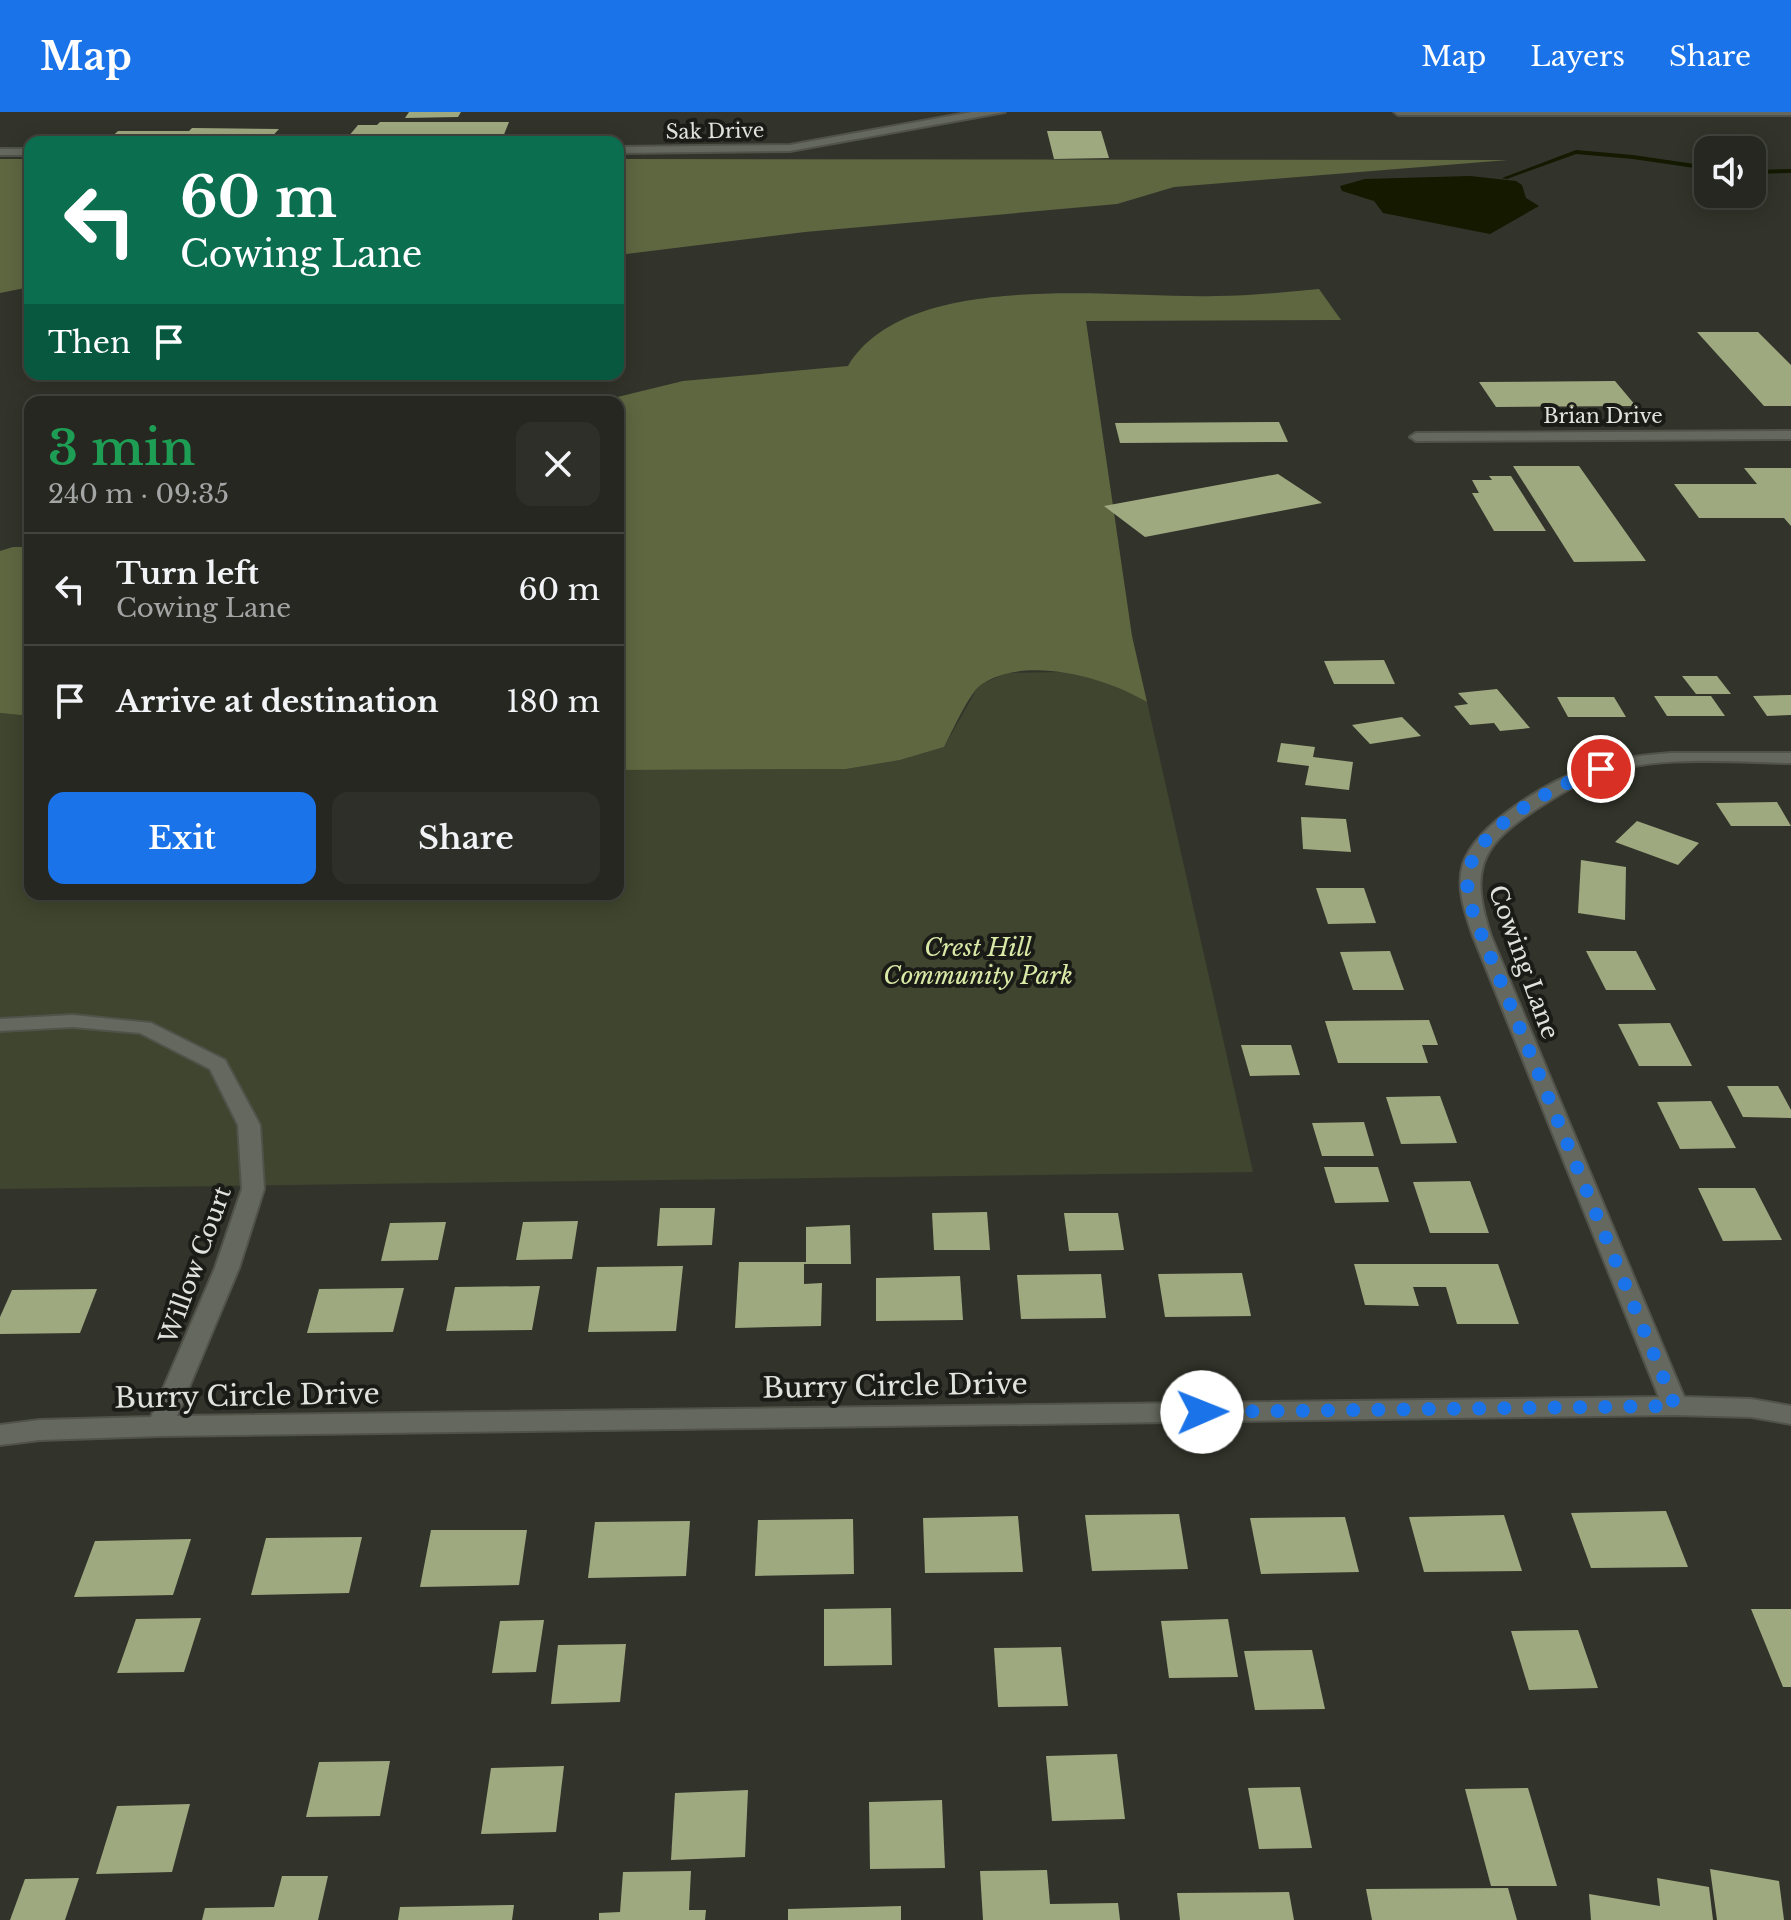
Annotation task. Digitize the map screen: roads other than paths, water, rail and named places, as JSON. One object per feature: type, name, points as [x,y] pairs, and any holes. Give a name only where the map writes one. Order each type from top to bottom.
[{"type":"street","name":"Sak Drive","points":[[624,150],[730,151],[811,146],[929,120],[1001,112]]},
{"type":"street","points":[[1398,112],[1791,112]]},
{"type":"street","points":[[0,152],[24,152]]},
{"type":"street","name":"Brian Drive","points":[[1416,437],[1791,435]]},
{"type":"street","name":"Cowing Lane","points":[[1675,1406],[1482,936],[1468,894],[1468,870],[1480,847],[1500,826],[1550,792],[1601,769],[1653,760],[1791,758]]},
{"type":"street","name":"Willow Court","points":[[0,1025],[73,1021],[144,1027],[218,1065],[249,1125],[253,1189],[227,1268],[160,1426]]},
{"type":"street","name":"Burry Circle Drive","points":[[0,1435],[40,1430],[160,1426],[1675,1406],[1751,1408],[1791,1415]]},
{"type":"waterway","points":[[1505,178],[1576,152],[1694,166]]},
{"type":"waterway","points":[[1766,172],[1791,171]]},
{"type":"park label","name":"Crest Hill Community Park","points":[[978,961]]}]
